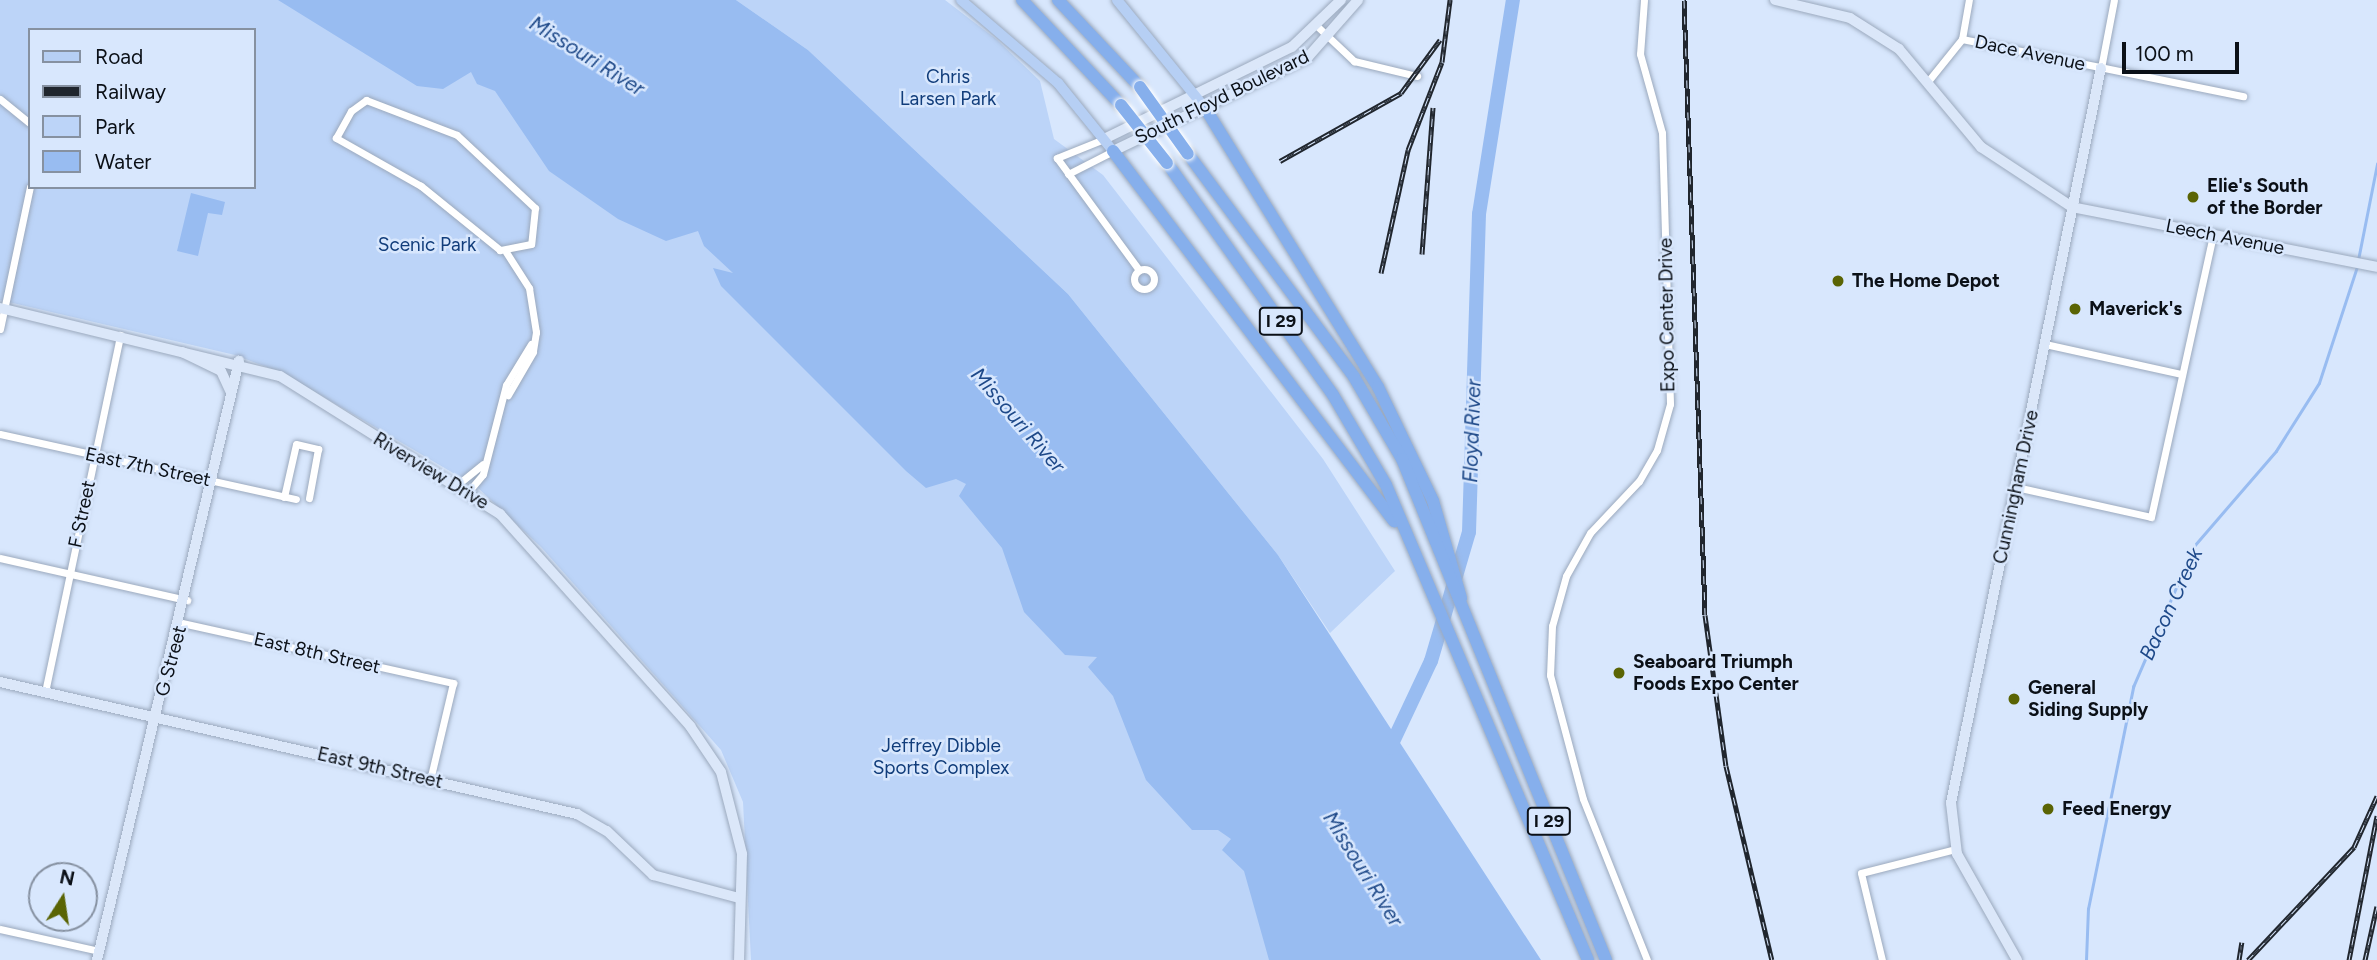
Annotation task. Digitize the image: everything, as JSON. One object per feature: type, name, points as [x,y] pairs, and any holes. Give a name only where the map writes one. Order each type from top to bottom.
[{"type":"highway","name":"I 29","points":[[1022,0],[1121,105],[1167,163],[1333,395],[1437,602],[1588,960]]},
{"type":"highway","name":"I 29","points":[[1059,0],[1140,87],[1354,377],[1402,459],[1606,960]]},
{"type":"highway","points":[[1071,0],[1086,28]]},
{"type":"highway","points":[[1205,108],[1356,345],[1409,448],[1459,578],[1463,611]]},
{"type":"highway","points":[[1113,151],[1382,491]]},
{"type":"main road","points":[[961,0],[1058,83],[1113,151]]},
{"type":"main road","points":[[1117,0],[1205,108]]},
{"type":"main road","name":"South Floyd Boulevard","points":[[1104,139],[1195,93],[1269,60],[1318,27],[1342,0]]},
{"type":"main road","name":"South Floyd Boulevard","points":[[1113,151],[1298,63],[1330,38],[1358,0]]},
{"type":"main road","points":[[1775,0],[1822,5],[1874,32],[1929,80],[1981,147],[2072,207]]},
{"type":"main road","name":"Cunningham Drive","points":[[2017,960],[1956,849],[1951,803],[2101,68]]},
{"type":"main road","name":"Leech Avenue","points":[[2072,207],[2377,267]]},
{"type":"main road","name":"Riverview Drive","points":[[2,309],[239,361],[280,376],[468,492],[528,544],[712,756],[740,839],[738,960]]},
{"type":"main road","points":[[176,347],[220,371],[231,397]]},
{"type":"main road","name":"G Street","points":[[98,956],[155,717],[182,622],[239,361]]},
{"type":"main road","name":"East 9th Street","points":[[0,682],[577,814],[607,831],[653,875],[739,898]]},
{"type":"street","name":"Expo Center Drive","points":[[1644,0],[1640,54],[1662,133],[1670,404],[1657,450],[1639,481],[1590,533],[1566,576],[1552,626],[1550,675],[1583,799],[1647,960]]},
{"type":"street","points":[[1962,39],[1969,0]]},
{"type":"street","name":"Cunningham Drive","points":[[2101,68],[2114,0]]},
{"type":"street","points":[[1318,27],[1354,61],[1417,76]]},
{"type":"street","name":"Dace Avenue","points":[[1929,80],[1962,39],[2243,96]]},
{"type":"street","points":[[0,99],[28,121]]},
{"type":"street","points":[[468,492],[483,474],[483,464],[508,395],[516,390],[531,344],[533,297],[506,252],[421,186],[336,138],[351,111],[366,100],[448,130],[526,198],[539,216],[535,239],[506,252]]},
{"type":"street","name":"South Floyd Boulevard","points":[[1104,139],[1057,158],[1068,174],[1113,151]]},
{"type":"street","points":[[1068,174],[1139,270]]},
{"type":"street","points":[[0,328],[30,189]]},
{"type":"street","points":[[2016,486],[2151,517],[2213,235]]},
{"type":"street","name":"F Street","points":[[45,692],[120,335]]},
{"type":"street","points":[[2045,344],[2182,374]]},
{"type":"street","name":"East 7th Street","points":[[0,434],[296,499]]},
{"type":"street","points":[[284,497],[296,444],[318,449],[309,498]]},
{"type":"street","points":[[457,485],[483,464]]},
{"type":"street","points":[[0,558],[187,600]]},
{"type":"street","name":"East 8th Street","points":[[182,622],[453,683],[430,780]]},
{"type":"street","points":[[1882,960],[1861,873],[1956,849]]},
{"type":"street","points":[[0,929],[98,956]]},
{"type":"green space","points":[[0,0],[352,0],[673,170],[1008,513],[1315,960],[751,960],[743,802],[721,750],[541,547],[477,487],[283,373],[235,355],[0,300]]},
{"type":"green space","name":"Chris Larsen Park","points":[[736,0],[945,0],[996,39],[1040,81],[1054,139],[1103,175],[1323,459],[1395,571],[1330,633],[1278,555],[1068,294],[808,50]]},
{"type":"water","name":"Missouri River","points":[[278,0],[736,0],[808,50],[1068,294],[1278,555],[1541,960],[1269,960],[1244,871],[1222,850],[1231,839],[1218,830],[1192,830],[1146,780],[1113,696],[1088,667],[1097,657],[1065,655],[1024,612],[1002,548],[959,496],[966,484],[956,479],[926,488],[906,471],[721,286],[713,268],[733,273],[704,246],[698,231],[666,241],[618,219],[549,171],[495,91],[477,84],[471,72],[443,89],[417,86]]},
{"type":"water","points":[[191,193],[225,202],[222,215],[208,213],[198,256],[177,251]]},
{"type":"waterway","name":"Floyd River","points":[[1390,748],[1431,661],[1469,532],[1479,214],[1513,0]]},
{"type":"waterway","name":"Bacon Creek","points":[[2358,260],[2377,164]]},
{"type":"waterway","name":"Bacon Creek","points":[[2086,960],[2088,909],[2133,687],[2194,546],[2276,451],[2319,383],[2357,267]]},
{"type":"railway","points":[[1381,273],[1408,150],[1442,62],[1450,0]]},
{"type":"railway","points":[[1684,0],[1705,615],[1726,766],[1772,960]]},
{"type":"railway","points":[[1280,161],[1401,93],[1440,40]]},
{"type":"railway","points":[[1422,254],[1433,107]]},
{"type":"railway","points":[[2248,960],[2354,847],[2377,796]]},
{"type":"railway","points":[[2349,960],[2377,816]]},
{"type":"railway","points":[[2365,960],[2377,906]]},
{"type":"railway","points":[[2239,960],[2242,942]]},
{"type":"place","name":"Elie's South of the Border","points":[[2193,197]]},
{"type":"place","name":"The Home Depot","points":[[1838,281]]},
{"type":"place","name":"Maverick's","points":[[2075,309]]},
{"type":"place","name":"Seaboard Triumph Foods Expo Center","points":[[1619,673]]},
{"type":"place","name":"General Siding Supply","points":[[2014,699]]},
{"type":"place","name":"Feed Energy","points":[[2048,809]]},
{"type":"park label","name":"Scenic Park","points":[[427,245]]},
{"type":"park label","name":"Jeffrey Dibble Sports Complex","points":[[941,757]]}]
